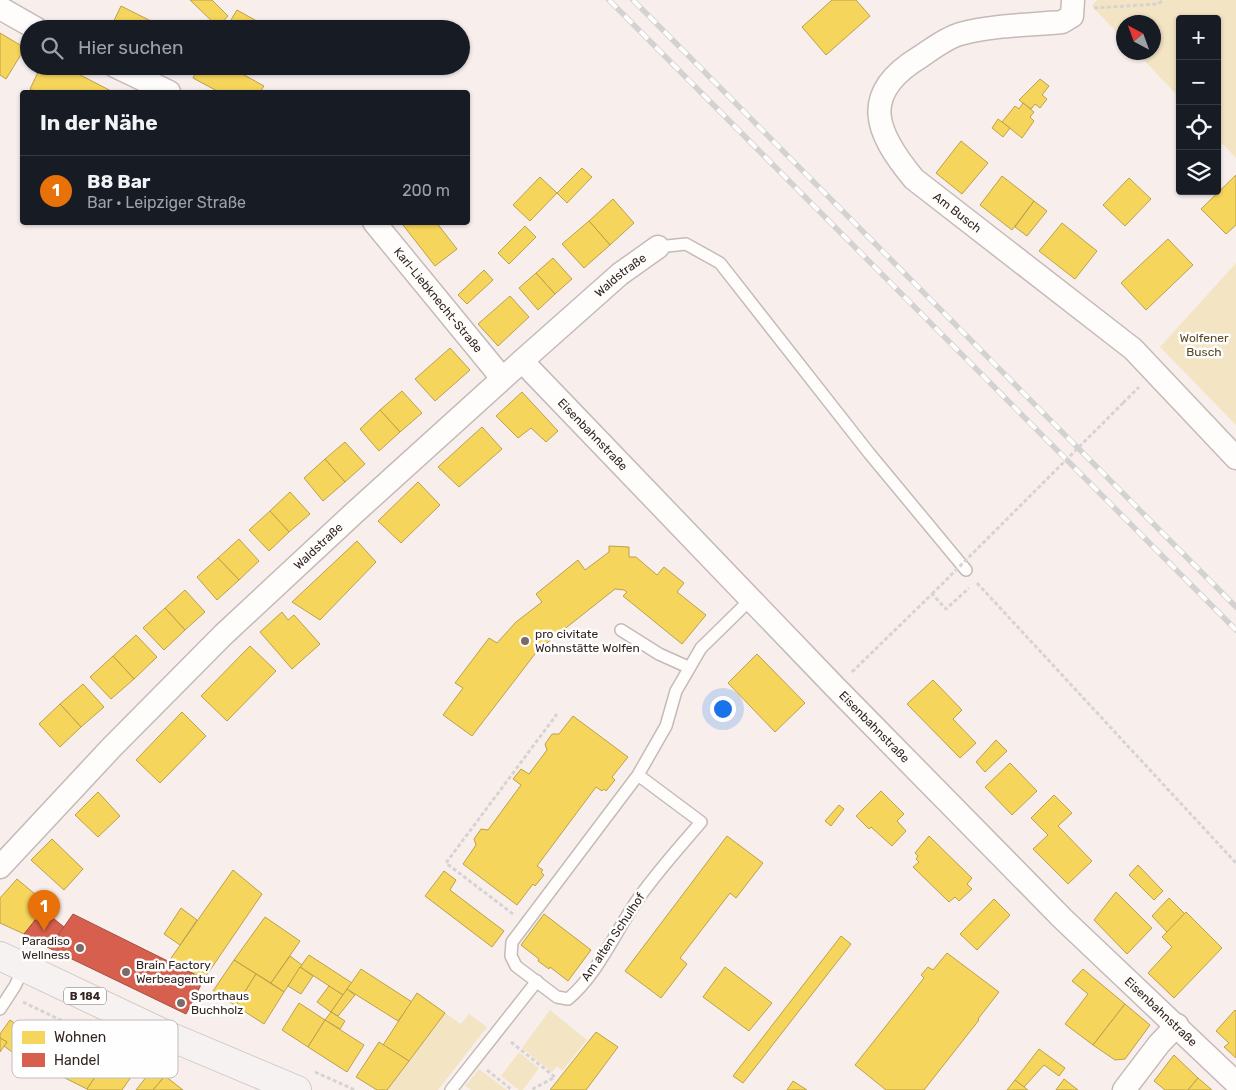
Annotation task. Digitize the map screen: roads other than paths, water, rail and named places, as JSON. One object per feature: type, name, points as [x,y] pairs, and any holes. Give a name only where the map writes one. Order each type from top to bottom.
[{"type":"main road","name":"B 184","points":[[12,962],[135,1020]]},
{"type":"main road","name":"B 184","points":[[178,1040],[297,1090]]},
{"type":"street","name":"Am Busch","points":[[1073,5],[1072,16],[1062,22],[990,28],[958,35],[911,62],[893,76],[882,92],[879,110],[883,133],[896,157],[914,179],[1133,349],[1236,458]]},
{"type":"street","points":[[0,8],[21,20]]},
{"type":"street","points":[[134,75],[165,90]]},
{"type":"street","name":"Karl-Liebknecht-Straße","points":[[376,225],[502,378]]},
{"type":"street","name":"Waldstraße","points":[[0,867],[112,747],[223,635],[502,378],[620,274],[658,247]]},
{"type":"street","name":"Eisenbahnstraße","points":[[522,361],[836,688],[1063,919],[1177,1025],[1236,1083]]},
{"type":"street","points":[[1124,1090],[1159,1044],[1177,1025]]},
{"type":"lane","points":[[658,247],[686,244],[720,263],[868,453],[966,570]]},
{"type":"lane","name":"Am alten Schulhof","points":[[638,774],[701,822],[653,878],[634,904],[611,945],[576,992],[568,999],[557,998],[516,966],[511,956],[512,942],[638,774],[666,726],[676,691],[700,648],[751,600]]},
{"type":"lane","points":[[621,630],[659,654],[688,667]]},
{"type":"lane","points":[[0,1009],[15,986],[12,962]]},
{"type":"lane","points":[[451,1090],[537,981]]},
{"type":"railway","points":[[609,0],[1236,630]]},
{"type":"railway","points":[[633,0],[1236,607]]},
{"type":"place","name":"pro civitate Wohnstätte Wolfen","points":[[525,641]]},
{"type":"place","name":"B8 Bar","points":[[44,931]]},
{"type":"place","name":"Paradiso Wellness","points":[[80,948]]},
{"type":"place","name":"Brain Factory Werbeagentur","points":[[126,972]]},
{"type":"place","name":"Sporthaus Buchholz","points":[[181,1003]]},
{"type":"park label","name":"Wolfener Busch","points":[[1204,345]]}]
